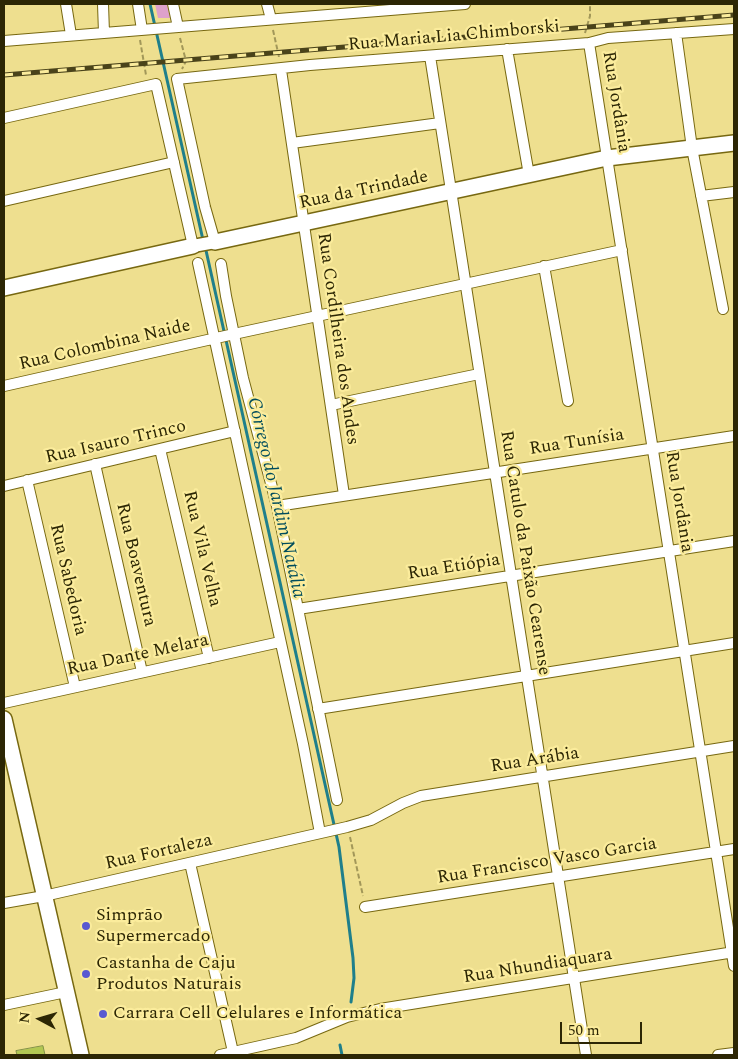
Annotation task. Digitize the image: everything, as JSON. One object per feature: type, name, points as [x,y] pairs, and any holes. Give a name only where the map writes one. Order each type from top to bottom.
[{"type":"main road","name":"Rua da Trindade","points":[[215,242],[607,158],[734,143]]},
{"type":"main road","name":"Rua da Trindade","points":[[4,288],[193,246]]},
{"type":"main road","points":[[4,719],[81,1055]]},
{"type":"street","points":[[66,4],[71,36]]},
{"type":"street","points":[[103,4],[104,33]]},
{"type":"street","points":[[138,4],[143,30]]},
{"type":"street","points":[[173,4],[178,27]]},
{"type":"street","points":[[267,4],[271,20]]},
{"type":"street","points":[[4,41],[271,20],[383,7],[466,4]]},
{"type":"street","name":"Rua Maria Lia Chimborski","points":[[177,79],[248,71],[281,70],[310,65],[589,43],[608,38],[734,29]]},
{"type":"street","points":[[676,33],[692,148],[723,309]]},
{"type":"street","name":"Rua Jordânia","points":[[589,43],[734,966]]},
{"type":"street","points":[[507,49],[530,174]]},
{"type":"street","name":"Rua Catulo da Paixão Cearense","points":[[430,56],[586,1055]]},
{"type":"street","name":"Rua Cordilheira dos Andes","points":[[281,70],[344,495]]},
{"type":"street","points":[[177,79],[205,207],[215,242]]},
{"type":"street","points":[[4,118],[152,85],[174,162],[193,246]]},
{"type":"street","points":[[292,143],[440,123]]},
{"type":"street","points":[[4,201],[174,162]]},
{"type":"street","points":[[701,196],[734,192]]},
{"type":"street","name":"Rua da Trindade","points":[[193,246],[215,242]]},
{"type":"street","name":"Rua Colombina Naide","points":[[4,386],[214,338],[622,250]]},
{"type":"street","points":[[198,263],[303,744],[320,833]]},
{"type":"street","points":[[221,264],[245,388],[277,506],[337,800]]},
{"type":"street","points":[[544,266],[568,401]]},
{"type":"street","points":[[331,405],[479,374]]},
{"type":"street","name":"Rua Isauro Trinco","points":[[4,486],[235,431]]},
{"type":"street","name":"Rua Tunísia","points":[[277,506],[734,436]]},
{"type":"street","name":"Rua Vila Velha","points":[[160,449],[209,658]]},
{"type":"street","name":"Rua Boaventura","points":[[95,464],[142,672]]},
{"type":"street","name":"Rua Sabedoria","points":[[27,480],[75,687]]},
{"type":"street","name":"Rua Etiópia","points":[[298,609],[734,541]]},
{"type":"street","name":"Rua Dante Melara","points":[[4,703],[280,642]]},
{"type":"street","points":[[318,709],[734,643]]},
{"type":"street","name":"Rua Arábia","points":[[320,833],[376,818],[403,803],[421,796],[734,746]]},
{"type":"street","name":"Rua Fortaleza","points":[[4,903],[44,896],[320,833]]},
{"type":"street","name":"Rua Francisco Vasco Garcia","points":[[365,907],[734,849]]},
{"type":"street","points":[[190,863],[234,1052]]},
{"type":"street","name":"Rua Nhundiaquara","points":[[220,1055],[296,1038],[348,1017],[394,1006],[733,952]]},
{"type":"street","points":[[4,1006],[66,992]]},
{"type":"street","points":[[718,1055],[734,1053]]},
{"type":"path","points":[[589,43],[585,34],[590,16],[590,4]]},
{"type":"path","points":[[271,20],[281,70]]},
{"type":"path","points":[[177,79],[186,61],[178,27]]},
{"type":"path","points":[[143,30],[152,85]]},
{"type":"path","points":[[348,827],[365,907]]},
{"type":"shaded area","points":[[155,4],[167,4],[170,18],[158,18]]},
{"type":"building","points":[[43,1046],[45,1055],[17,1055],[16,1051]]},
{"type":"waterway","name":"Córrego do Jardim Natália","points":[[150,4],[203,240]]},
{"type":"waterway","name":"Córrego do Jardim Natália","points":[[205,246],[339,847],[353,958],[354,978],[351,1002]]},
{"type":"waterway","name":"Córrego do Jardim Natália","points":[[340,1045],[342,1055]]},
{"type":"railway","points":[[4,75],[734,15]]},
{"type":"place","name":"Simprão Supermercado","points":[[86,926]]},
{"type":"place","name":"Castanha de Caju Produtos Naturais","points":[[86,974]]},
{"type":"place","name":"Carrara Cell Celulares e Informática","points":[[103,1014]]}]
